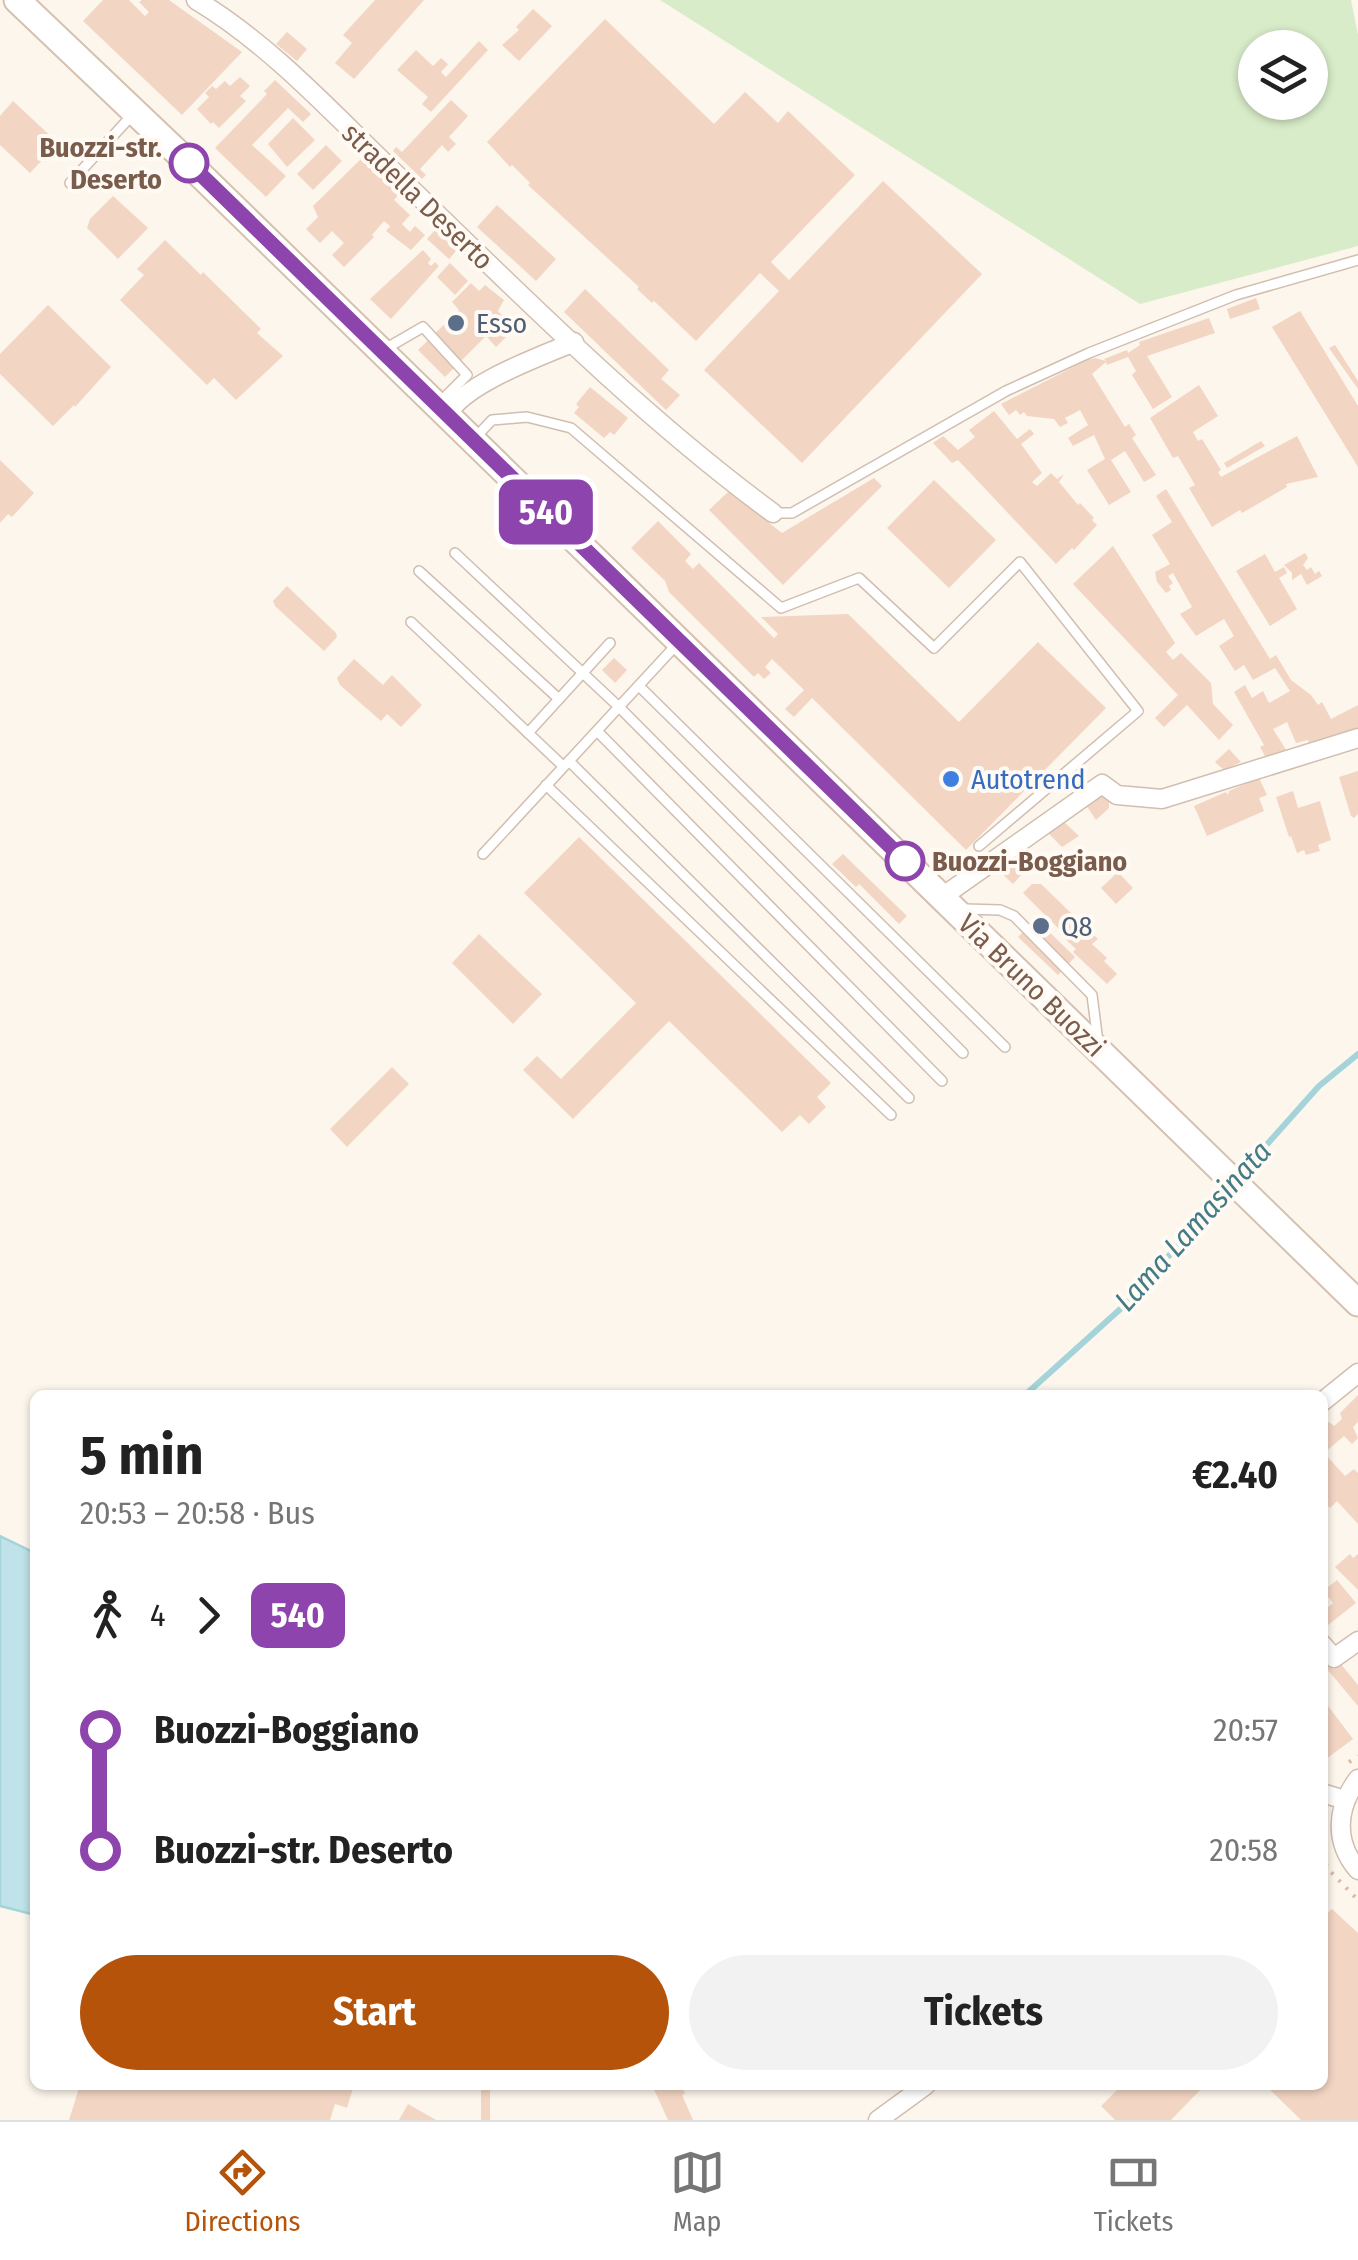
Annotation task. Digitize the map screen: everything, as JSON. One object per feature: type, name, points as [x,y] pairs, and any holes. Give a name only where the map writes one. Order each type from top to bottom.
[{"type":"main road","name":"Via Bruno Buozzi","points":[[17,0],[1358,1302]]},
{"type":"street","name":"stradella Deserto","points":[[196,0],[222,6],[574,342],[718,470],[773,513]]},
{"type":"street","points":[[442,410],[487,383],[574,342]]},
{"type":"street","points":[[948,903],[1102,784],[1117,795],[1162,798],[1358,738]]},
{"type":"street","points":[[1328,1397],[1358,1373]]},
{"type":"street","points":[[1328,1651],[1334,1658],[1358,1640]]},
{"type":"street","points":[[1358,1779],[1345,1800],[1340,1829],[1343,1847],[1358,1870]]},
{"type":"street","points":[[1328,1796],[1345,1800]]},
{"type":"street","points":[[878,2120],[919,2090]]},
{"type":"lane","points":[[70,182],[135,112]]},
{"type":"lane","points":[[773,513],[792,513],[1006,391],[1089,353],[1236,295],[1358,260]]},
{"type":"lane","points":[[382,351],[423,326],[467,376],[442,410]]},
{"type":"lane","points":[[473,440],[492,420],[527,417],[571,428],[780,608],[859,578],[934,648],[1020,562],[1138,712],[979,846]]},
{"type":"lane","points":[[455,552],[619,707],[963,1052]]},
{"type":"lane","points":[[419,572],[559,699]]},
{"type":"lane","points":[[411,622],[566,764],[909,1098]]},
{"type":"lane","points":[[482,854],[679,642]]},
{"type":"lane","points":[[528,733],[610,643]]},
{"type":"lane","points":[[638,686],[1006,1048]]},
{"type":"lane","points":[[597,732],[942,1082]]},
{"type":"lane","points":[[546,785],[891,1115]]},
{"type":"lane","points":[[948,903],[1000,910],[1014,916],[1092,995],[1093,1044]]},
{"type":"path","points":[[1328,1869],[1358,1900]]},
{"type":"green space","points":[[660,0],[1351,0],[1358,35],[1358,246],[1140,304]]},
{"type":"water","points":[[0,1536],[30,1551],[30,1914],[0,1906]]},
{"type":"building","points":[[103,0],[129,0],[145,16],[149,12],[139,2],[142,0],[169,0],[242,52],[182,115],[83,21]]},
{"type":"building","points":[[375,0],[424,0],[354,79],[335,63],[352,43],[343,35]]},
{"type":"building","points":[[533,9],[552,26],[519,61],[502,45],[519,30],[516,27]]},
{"type":"building","points":[[605,19],[714,124],[745,92],[778,123],[788,111],[855,175],[771,262],[789,280],[883,181],[982,274],[802,463],[704,370],[779,291],[760,273],[696,341],[637,289],[487,142]]},
{"type":"building","points":[[287,32],[307,49],[297,61],[276,44]]},
{"type":"building","points":[[479,41],[488,50],[431,112],[422,104],[428,97],[397,70],[416,50],[433,66],[441,58],[448,64],[441,72],[446,77]]},
{"type":"building","points":[[240,77],[250,86],[240,96],[246,101],[219,128],[211,124],[197,109],[209,97],[205,93],[225,81],[230,86]]},
{"type":"building","points":[[275,80],[311,114],[303,122],[288,108],[252,145],[286,176],[266,197],[215,148],[267,94],[264,91]]},
{"type":"building","points":[[451,100],[468,116],[449,137],[456,144],[448,152],[442,145],[420,169],[426,175],[422,179],[393,151],[396,147],[402,152]]},
{"type":"building","points":[[13,101],[58,143],[30,173],[0,145],[0,116]]},
{"type":"building","points":[[293,118],[315,140],[287,167],[268,144]]},
{"type":"building","points":[[326,145],[342,161],[313,190],[297,174]]},
{"type":"building","points":[[361,159],[399,194],[394,200],[410,215],[402,224],[410,232],[415,226],[425,235],[411,250],[386,231],[390,226],[384,221],[344,267],[332,255],[344,243],[332,231],[320,243],[306,229],[318,217],[313,206]]},
{"type":"building","points":[[113,196],[148,228],[118,259],[87,228],[90,219]]},
{"type":"building","points":[[497,205],[556,259],[536,281],[477,227]]},
{"type":"building","points":[[436,229],[458,249],[449,259],[427,239]]},
{"type":"building","points":[[165,240],[261,329],[257,333],[283,356],[236,400],[214,378],[207,385],[120,300],[144,275],[137,269]]},
{"type":"building","points":[[423,250],[431,259],[431,266],[435,262],[439,266],[391,319],[370,299]]},
{"type":"building","points":[[450,263],[468,281],[455,295],[437,277]]},
{"type":"building","points":[[471,283],[479,291],[485,285],[504,300],[498,311],[515,328],[496,347],[486,336],[445,377],[418,350],[459,310],[452,302]]},
{"type":"building","points":[[585,289],[669,370],[661,379],[680,395],[666,410],[564,312]]},
{"type":"building","points":[[1256,298],[1260,309],[1230,319],[1227,309]]},
{"type":"building","points":[[48,305],[111,367],[53,426],[0,374],[0,354]]},
{"type":"building","points":[[1300,311],[1358,406],[1358,467],[1272,327]]},
{"type":"building","points":[[1209,318],[1215,333],[1147,356],[1172,397],[1153,409],[1132,375],[1136,371],[1128,357],[1107,365],[1106,362],[1092,374],[1125,427],[1129,424],[1136,435],[1132,438],[1156,475],[1144,482],[1125,451],[1111,460],[1131,492],[1109,505],[1087,470],[1105,459],[1094,435],[1073,446],[1068,438],[1088,425],[1080,410],[1065,418],[1068,423],[1060,427],[1054,419],[1027,416],[1024,412],[1020,415],[1016,410],[1009,415],[1001,404],[1085,361],[1106,361],[1127,350],[1128,353],[1139,342]]},
{"type":"building","points":[[1335,345],[1358,381],[1358,389],[1329,348]]},
{"type":"building","points":[[1199,385],[1218,416],[1193,432],[1198,441],[1202,439],[1221,470],[1221,477],[1297,436],[1318,477],[1286,484],[1287,487],[1212,527],[1189,488],[1195,485],[1178,456],[1173,458],[1150,418]]},
{"type":"building","points":[[590,387],[628,418],[614,435],[610,432],[604,438],[574,413],[579,407],[576,404]]},
{"type":"building","points":[[994,411],[1017,439],[1030,429],[1034,434],[1021,444],[1042,473],[1032,482],[1037,486],[1051,473],[1057,479],[1064,474],[1059,482],[1097,525],[1056,564],[958,460],[952,463],[933,443],[943,436],[958,450],[975,437],[969,430]]},
{"type":"building","points":[[1261,441],[1265,446],[1227,468],[1224,463]]},
{"type":"building","points":[[0,460],[34,493],[12,517],[8,514],[0,523]]},
{"type":"building","points":[[874,478],[882,486],[783,585],[709,510],[729,491],[782,533]]},
{"type":"building","points":[[934,480],[996,540],[949,588],[887,528]]},
{"type":"building","points":[[1166,489],[1270,659],[1276,655],[1291,680],[1318,705],[1322,702],[1331,719],[1358,705],[1358,735],[1310,748],[1308,740],[1296,743],[1287,722],[1273,729],[1288,753],[1266,758],[1260,747],[1264,745],[1234,692],[1245,685],[1252,698],[1263,691],[1269,703],[1290,691],[1275,668],[1253,680],[1244,665],[1235,671],[1219,646],[1234,636],[1224,619],[1196,636],[1180,614],[1192,607],[1173,573],[1168,576],[1173,583],[1169,586],[1171,590],[1166,593],[1157,582],[1155,572],[1170,564],[1152,535],[1172,522],[1156,496]]},
{"type":"building","name":"Autotrend","points":[[658,521],[691,554],[685,561],[693,569],[699,563],[774,638],[778,634],[761,617],[848,614],[959,722],[1038,642],[1106,708],[966,850],[812,698],[794,717],[785,709],[804,690],[772,659],[765,667],[771,673],[764,679],[758,673],[754,677],[669,592],[665,581],[631,548]]},
{"type":"building","points":[[1113,546],[1175,643],[1166,652],[1173,660],[1181,653],[1211,683],[1213,704],[1233,725],[1219,740],[1187,705],[1164,727],[1155,718],[1178,695],[1073,584]]},
{"type":"building","points":[[1305,553],[1308,558],[1303,565],[1322,576],[1307,585],[1301,574],[1292,580],[1292,573],[1284,565]]},
{"type":"building","points":[[1265,554],[1275,572],[1284,567],[1287,573],[1279,578],[1297,609],[1270,626],[1236,571]]},
{"type":"building","points":[[287,586],[336,633],[337,637],[324,651],[275,606],[273,601]]},
{"type":"building","points":[[614,658],[627,670],[615,683],[602,670]]},
{"type":"building","points":[[354,659],[383,685],[392,675],[422,705],[401,727],[387,714],[381,721],[340,685],[337,678]]},
{"type":"building","points":[[1229,749],[1241,762],[1224,770],[1215,762]]},
{"type":"building","points":[[1358,771],[1358,814],[1354,818],[1339,777]]},
{"type":"building","points":[[1259,778],[1267,795],[1259,798],[1264,811],[1207,836],[1194,806],[1226,792],[1228,795],[1229,791]]},
{"type":"building","points":[[1293,791],[1298,808],[1320,801],[1331,840],[1318,845],[1320,851],[1297,853],[1289,837],[1276,797]]},
{"type":"building","points":[[1109,796],[1109,808],[1096,820],[1086,805],[1097,797]]},
{"type":"building","points":[[1063,821],[1079,836],[1062,847],[1047,832]]},
{"type":"building","points":[[579,837],[831,1083],[817,1097],[826,1107],[809,1124],[800,1115],[782,1132],[669,1021],[573,1119],[523,1070],[537,1056],[561,1079],[636,1003],[524,893]]},
{"type":"building","points":[[843,854],[907,916],[899,924],[859,884],[856,887],[832,864]]},
{"type":"building","points":[[1006,859],[1022,874],[1013,884],[995,867]]},
{"type":"building","points":[[1118,872],[1133,888],[1116,904],[1101,888]]},
{"type":"building","points":[[1032,884],[1041,884],[1098,939],[1092,944],[1117,974],[1107,984],[1073,952],[1076,949],[1061,931],[1023,893]]},
{"type":"building","points":[[1036,919],[1075,957],[1058,975],[1018,937]]},
{"type":"building","points":[[479,934],[542,994],[513,1024],[452,963]]},
{"type":"building","points":[[392,1067],[409,1084],[347,1147],[330,1129]]},
{"type":"building","points":[[1358,1395],[1358,1422],[1353,1427],[1358,1438],[1352,1444],[1344,1436],[1328,1450],[1328,1423],[1334,1426],[1342,1419],[1340,1413]]},
{"type":"building","points":[[1328,1457],[1345,1476],[1354,1469],[1358,1473],[1358,1524],[1337,1501],[1330,1508]]},
{"type":"building","points":[[1350,1554],[1353,1558],[1358,1554],[1358,1590],[1335,1567]]},
{"type":"building","points":[[1337,1580],[1356,1603],[1328,1625],[1328,1607],[1333,1603],[1328,1587]]},
{"type":"building","points":[[1328,1662],[1334,1669],[1340,1663],[1358,1685],[1358,1706],[1328,1670]]},
{"type":"building","points":[[1328,1706],[1353,1739],[1328,1758]]},
{"type":"building","points":[[1332,1909],[1358,1933],[1358,2120],[1301,2120],[1270,2090],[1328,2090],[1328,1912]]},
{"type":"building","points":[[78,2090],[352,2090],[347,2108],[335,2104],[330,2120],[69,2120]]},
{"type":"building","points":[[481,2090],[490,2090],[490,2120],[481,2120]]},
{"type":"building","points":[[654,2090],[683,2090],[693,2120],[668,2120]]},
{"type":"building","points":[[1117,2090],[1200,2090],[1171,2120],[1115,2120],[1101,2106]]},
{"type":"building","points":[[408,2104],[436,2120],[399,2120]]},
{"type":"waterway","name":"Lama Lamasinata","points":[[1237,1178],[1319,1086],[1358,1054]]},
{"type":"waterway","name":"Lama Lamasinata","points":[[1031,1390],[1127,1303],[1229,1188]]},
{"type":"bus line","name":"540","points":[[189,163],[905,861]]},
{"type":"place","name":"Buozzi-str. Deserto","points":[[189,163]]},
{"type":"place","name":"Esso","points":[[456,323]]},
{"type":"place","name":"Autotrend","points":[[951,779]]},
{"type":"place","name":"Buozzi-Boggiano","points":[[905,861]]},
{"type":"place","name":"Q8","points":[[1041,926]]}]
